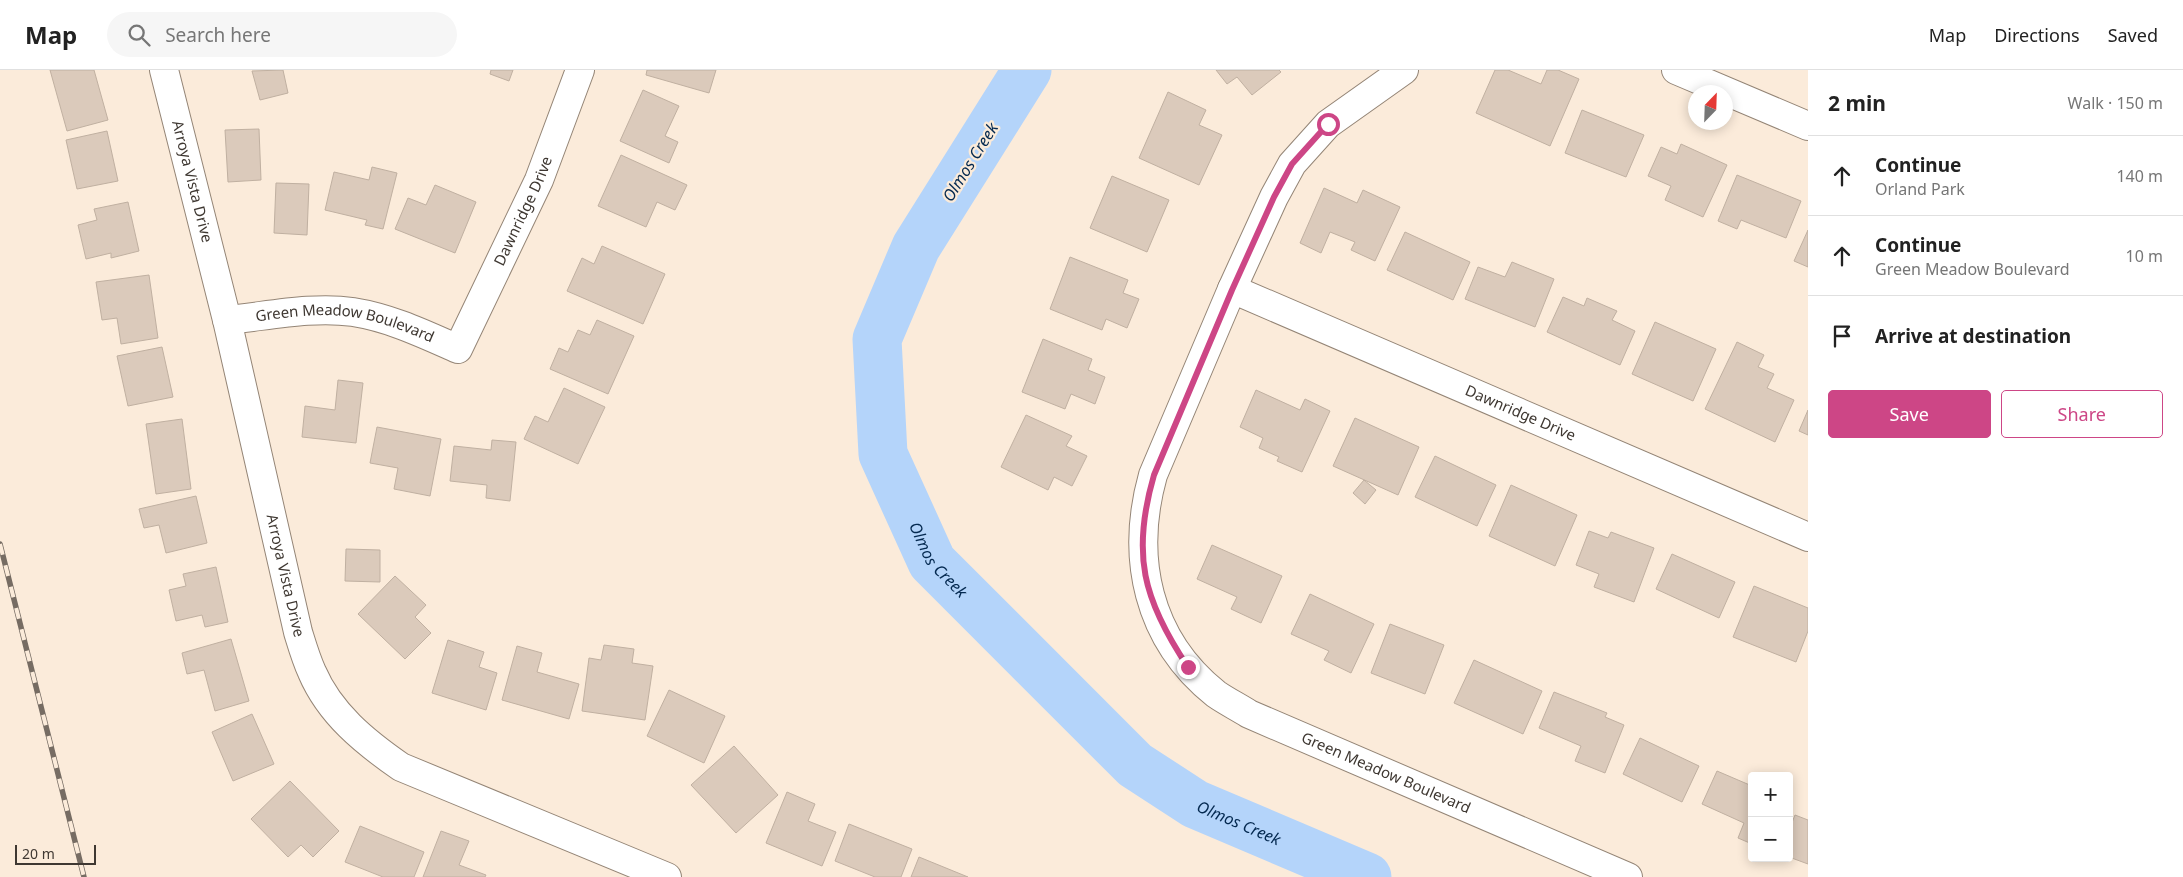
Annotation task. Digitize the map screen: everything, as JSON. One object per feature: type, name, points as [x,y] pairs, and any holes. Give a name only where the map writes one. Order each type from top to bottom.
[{"type":"street","name":"Arroya Vista Drive","points":[[164,70],[227,320],[298,632],[312,673],[335,711],[365,742],[401,767],[667,877]]},
{"type":"street","name":"Dawnridge Drive","points":[[458,349],[539,180],[580,70]]},
{"type":"street","name":"Green Meadow Boulevard","points":[[1404,70],[1328,124],[1292,164],[1274,197],[1157,466],[1148,494],[1143,532],[1143,570],[1151,602],[1166,635],[1188,667],[1216,694],[1249,714],[1628,877]]},
{"type":"street","points":[[1676,70],[1808,126]]},
{"type":"street","name":"Dawnridge Drive","points":[[1232,290],[1808,537]]},
{"type":"street","name":"Green Meadow Boulevard","points":[[227,320],[309,311],[352,312],[394,322],[458,349]]},
{"type":"building","points":[[50,70],[94,70],[108,120],[67,131]]},
{"type":"building","points":[[283,70],[288,93],[260,100],[252,71]]},
{"type":"building","points":[[491,70],[513,70],[509,81],[490,74]]},
{"type":"building","points":[[647,70],[716,70],[709,93],[646,75]]},
{"type":"building","points":[[1216,70],[1279,70],[1281,72],[1252,95],[1237,77],[1227,84]]},
{"type":"building","points":[[1495,70],[1508,70],[1541,84],[1547,70],[1558,70],[1579,79],[1550,146],[1476,113]]},
{"type":"building","points":[[643,90],[679,106],[665,136],[678,142],[669,163],[620,141]]},
{"type":"building","points":[[1168,92],[1206,110],[1199,125],[1222,135],[1199,185],[1139,158]]},
{"type":"building","points":[[1582,110],[1644,135],[1626,177],[1565,153]]},
{"type":"building","points":[[259,129],[261,180],[228,182],[225,130]]},
{"type":"building","points":[[107,131],[118,181],[77,189],[66,140]]},
{"type":"building","points":[[1681,144],[1727,165],[1703,217],[1665,200],[1671,186],[1648,176],[1661,147],[1677,154]]},
{"type":"building","points":[[621,155],[687,185],[675,210],[657,202],[646,227],[598,206]]},
{"type":"building","points":[[372,167],[397,173],[383,229],[365,225],[367,220],[325,210],[334,172],[369,180]]},
{"type":"building","points":[[1737,175],[1801,201],[1786,238],[1741,220],[1737,229],[1718,221]]},
{"type":"building","points":[[1112,176],[1169,200],[1147,252],[1090,228]]},
{"type":"building","points":[[276,183],[309,184],[307,235],[274,233]]},
{"type":"building","points":[[435,185],[476,202],[455,253],[395,229],[408,198],[426,205]]},
{"type":"building","points":[[1324,188],[1357,203],[1363,190],[1400,207],[1375,261],[1351,250],[1355,242],[1330,232],[1321,253],[1300,243]]},
{"type":"building","points":[[128,202],[139,251],[111,258],[111,253],[86,259],[78,225],[97,220],[94,209]]},
{"type":"building","points":[[1808,230],[1808,267],[1794,261]]},
{"type":"building","points":[[1405,232],[1470,262],[1453,300],[1387,270]]},
{"type":"building","points":[[602,246],[665,274],[643,324],[567,291],[582,258],[594,264]]},
{"type":"building","points":[[1070,257],[1128,280],[1123,293],[1139,299],[1127,328],[1106,319],[1102,330],[1050,309]]},
{"type":"building","points":[[1512,262],[1554,279],[1535,327],[1465,299],[1478,267],[1505,277]]},
{"type":"building","points":[[149,275],[158,338],[121,344],[117,318],[102,320],[96,282]]},
{"type":"building","points":[[1563,297],[1584,306],[1587,298],[1617,311],[1612,320],[1635,331],[1620,365],[1547,332]]},
{"type":"building","points":[[597,320],[634,336],[608,394],[550,369],[559,348],[568,352],[578,330],[590,335]]},
{"type":"building","points":[[1655,322],[1716,349],[1693,401],[1632,374]]},
{"type":"building","points":[[1043,339],[1092,359],[1088,370],[1105,377],[1095,404],[1071,394],[1065,409],[1022,392]]},
{"type":"building","points":[[1737,342],[1764,355],[1758,367],[1774,374],[1767,388],[1794,400],[1775,442],[1705,409]]},
{"type":"building","points":[[162,347],[173,397],[128,406],[117,356]]},
{"type":"building","points":[[338,380],[363,383],[356,443],[302,437],[305,406],[335,410]]},
{"type":"building","points":[[564,388],[605,407],[578,464],[524,439],[535,416],[548,422]]},
{"type":"building","points":[[1256,390],[1300,410],[1305,399],[1330,411],[1302,472],[1277,461],[1279,457],[1259,448],[1263,438],[1240,427]]},
{"type":"building","points":[[1808,410],[1808,435],[1799,431]]},
{"type":"building","points":[[1026,415],[1072,436],[1066,446],[1087,456],[1072,486],[1054,477],[1048,490],[1001,467]]},
{"type":"building","points":[[1355,418],[1419,447],[1398,495],[1333,466]]},
{"type":"building","points":[[182,419],[191,489],[156,494],[146,424]]},
{"type":"building","points":[[377,427],[441,439],[430,496],[394,489],[398,468],[370,463]]},
{"type":"building","points":[[492,440],[516,442],[510,501],[486,498],[487,485],[450,481],[454,446],[491,450]]},
{"type":"building","points":[[1435,456],[1496,485],[1477,526],[1415,497]]},
{"type":"building","points":[[1364,480],[1376,490],[1365,504],[1353,493]]},
{"type":"building","points":[[1511,485],[1577,515],[1555,566],[1489,536]]},
{"type":"building","points":[[196,496],[207,543],[166,553],[159,525],[144,528],[139,509]]},
{"type":"building","points":[[1589,531],[1608,538],[1611,532],[1654,548],[1634,602],[1594,587],[1599,574],[1576,565]]},
{"type":"building","points":[[1212,545],[1282,576],[1261,623],[1231,609],[1237,597],[1197,579]]},
{"type":"building","points":[[346,549],[380,550],[380,582],[345,581]]},
{"type":"building","points":[[1672,554],[1735,582],[1719,618],[1656,589]]},
{"type":"building","points":[[216,567],[228,622],[205,627],[202,615],[176,621],[169,590],[186,586],[183,574]]},
{"type":"building","points":[[395,576],[426,605],[415,617],[431,633],[405,659],[358,614]]},
{"type":"building","points":[[1754,586],[1808,608],[1808,631],[1796,662],[1733,637]]},
{"type":"building","points":[[1310,594],[1374,624],[1351,673],[1324,660],[1329,651],[1291,634]]},
{"type":"building","points":[[1390,624],[1444,645],[1425,694],[1371,673]]},
{"type":"building","points":[[231,639],[249,701],[215,711],[204,670],[187,674],[182,653]]},
{"type":"building","points":[[448,640],[484,652],[479,667],[497,673],[486,710],[432,693]]},
{"type":"building","points":[[604,645],[634,649],[632,663],[653,666],[645,720],[582,711],[589,658],[601,660]]},
{"type":"building","points":[[517,646],[542,653],[537,672],[579,684],[569,719],[502,700]]},
{"type":"building","points":[[1474,660],[1542,691],[1523,734],[1454,703]]},
{"type":"building","points":[[669,690],[725,716],[704,763],[647,736]]},
{"type":"building","points":[[1554,692],[1607,713],[1605,717],[1624,725],[1605,773],[1575,761],[1581,746],[1539,728]]},
{"type":"building","points":[[252,714],[274,764],[233,781],[212,732]]},
{"type":"building","points":[[1640,738],[1699,766],[1682,802],[1623,774]]},
{"type":"building","points":[[734,746],[778,795],[736,833],[691,785]]},
{"type":"building","points":[[1717,771],[1748,784],[1748,842],[1738,838],[1744,823],[1702,804]]},
{"type":"building","points":[[290,781],[339,831],[313,857],[301,845],[288,857],[251,819]]},
{"type":"building","points":[[787,792],[815,804],[808,821],[836,832],[822,866],[766,843]]},
{"type":"building","points":[[1795,815],[1808,820],[1808,864],[1793,858],[1793,820]]},
{"type":"building","points":[[849,824],[912,849],[901,877],[875,877],[835,861]]},
{"type":"building","points":[[360,826],[424,852],[414,877],[383,877],[345,862]]},
{"type":"building","points":[[441,831],[469,841],[459,865],[486,875],[485,877],[423,877]]},
{"type":"building","points":[[919,857],[968,877],[911,877]]},
{"type":"waterway","name":"Olmos Creek","points":[[1027,70],[916,247],[877,339],[883,454],[932,562],[1135,765],[1195,804],[1367,877]]},
{"type":"railway","points":[[0,544],[84,877]]},
{"type":"route","points":[[1188,667],[1166,635],[1151,602],[1143,570],[1143,532],[1148,494],[1154,475],[1232,290],[1274,197],[1292,164],[1328,124]]}]
